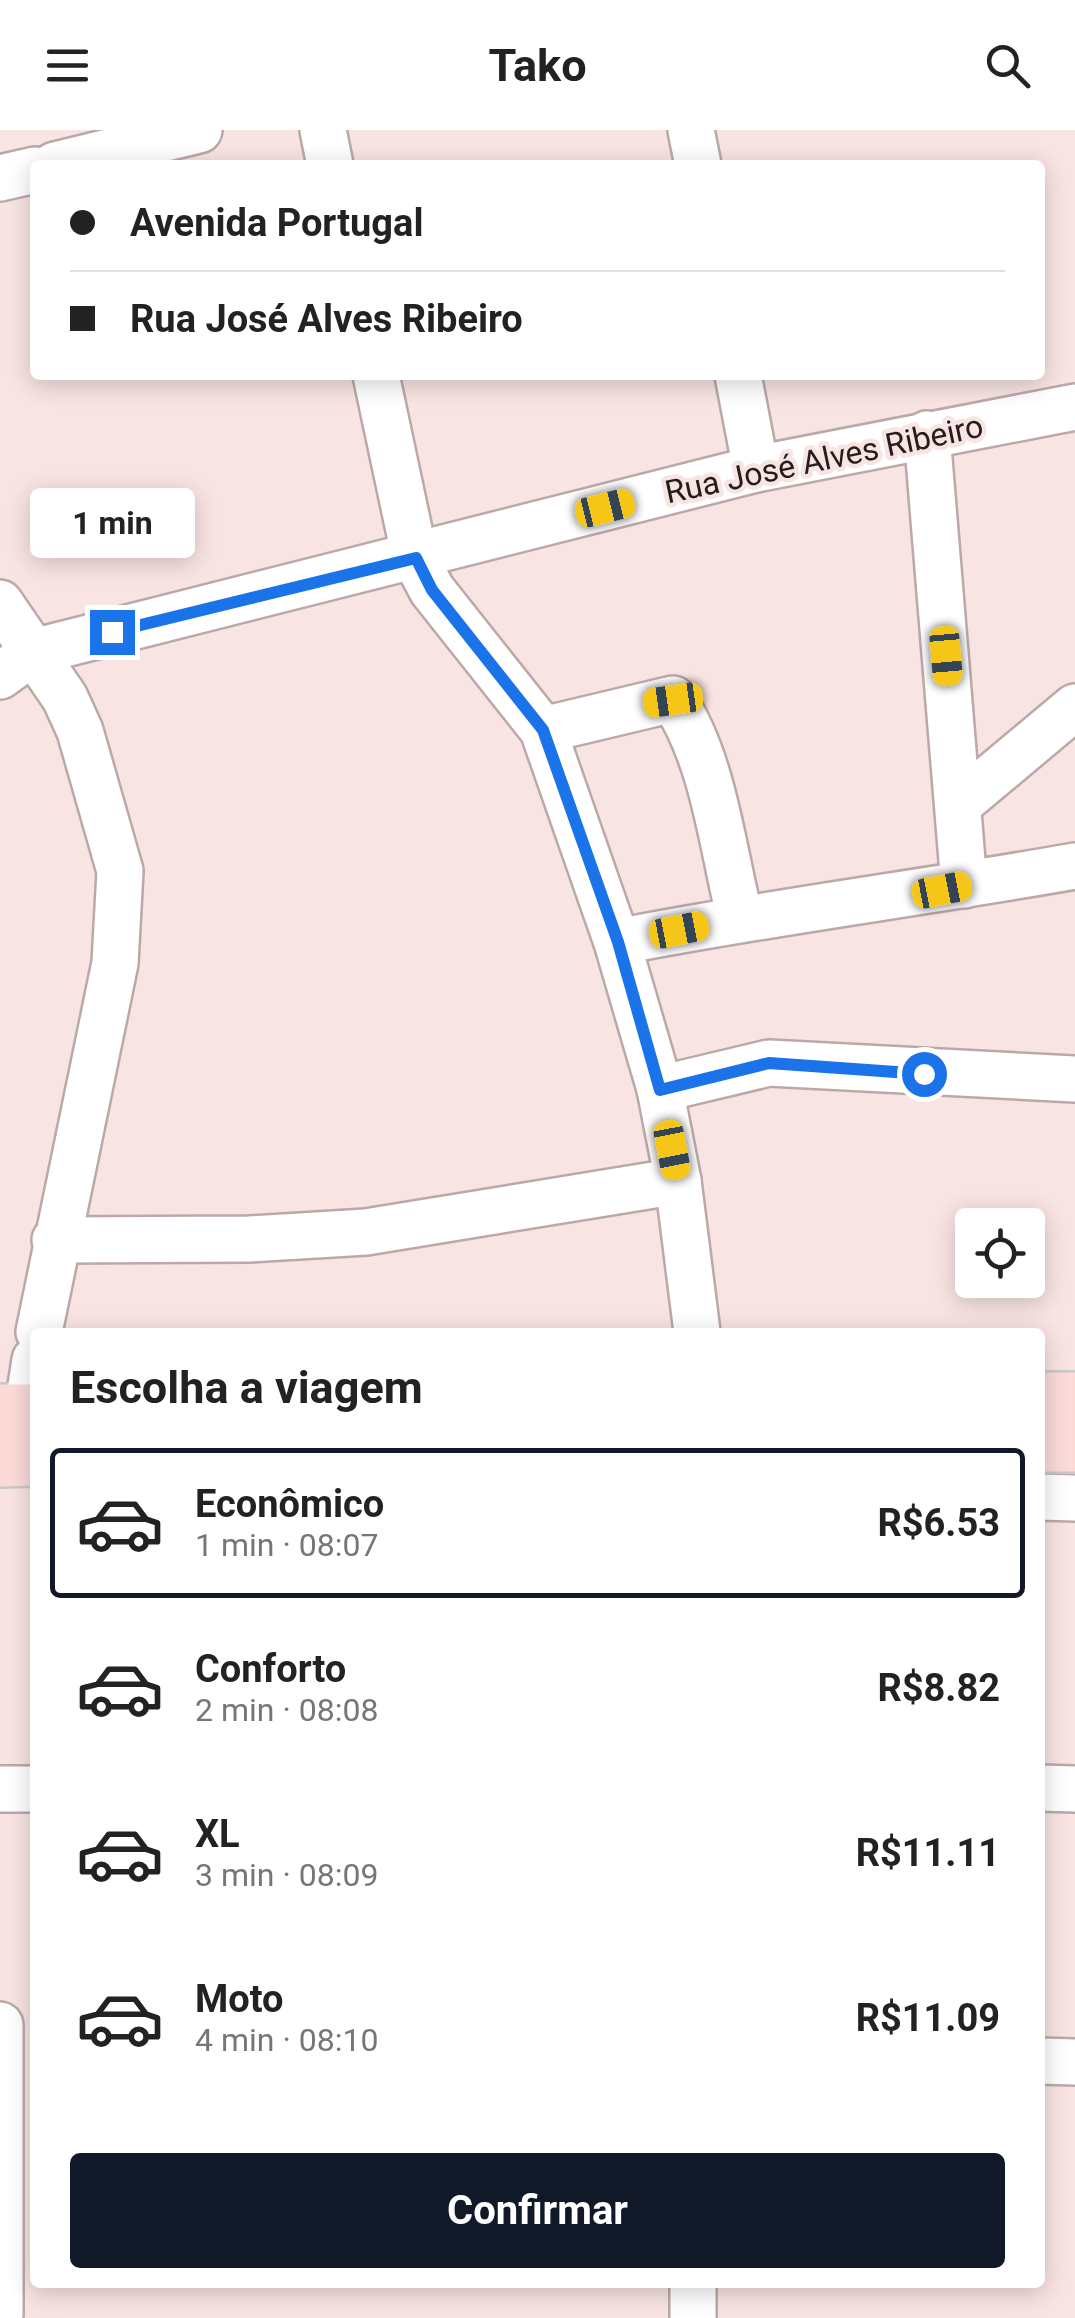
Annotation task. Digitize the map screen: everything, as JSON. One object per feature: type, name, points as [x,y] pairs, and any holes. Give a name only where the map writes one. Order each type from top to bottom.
[{"type":"main road","points":[[1045,1400],[1075,1400]]},
{"type":"main road","points":[[0,1459],[26,1411]]},
{"type":"main road","points":[[1045,1444],[1075,1444]]},
{"type":"street","points":[[76,160],[199,130]]},
{"type":"street","points":[[323,130],[329,160]]},
{"type":"street","points":[[692,130],[697,160]]},
{"type":"street","points":[[0,178],[30,171]]},
{"type":"street","points":[[377,380],[416,558],[432,590],[543,730],[618,942],[660,1090],[678,1180],[696,1328]]},
{"type":"street","points":[[739,380],[756,468]]},
{"type":"street","name":"Rua José Alves Ribeiro","points":[[16,664],[756,468],[1075,407]]},
{"type":"street","points":[[927,434],[964,885]]},
{"type":"street","points":[[0,604],[16,664],[65,698],[80,731],[120,870],[115,963],[41,1328]]},
{"type":"street","points":[[543,730],[673,700],[690,726],[700,758],[740,918]]},
{"type":"street","points":[[958,804],[1075,706]]},
{"type":"street","points":[[618,942],[740,918],[1075,866]]},
{"type":"street","points":[[660,1090],[769,1063],[1075,1079]]},
{"type":"street","points":[[56,1240],[249,1239],[366,1232],[678,1180]]},
{"type":"street","points":[[1045,1497],[1075,1498]]},
{"type":"street","points":[[1045,1788],[1075,1789]]},
{"type":"street","points":[[0,1789],[30,1789]]},
{"type":"street","points":[[0,2025],[13,2081],[0,2314]]},
{"type":"street","points":[[1045,2062],[1075,2062]]},
{"type":"street","points":[[693,2288],[693,2318]]},
{"type":"route","points":[[112,632],[416,558],[432,590],[543,730],[618,942],[660,1090],[769,1063],[924,1074]]}]
